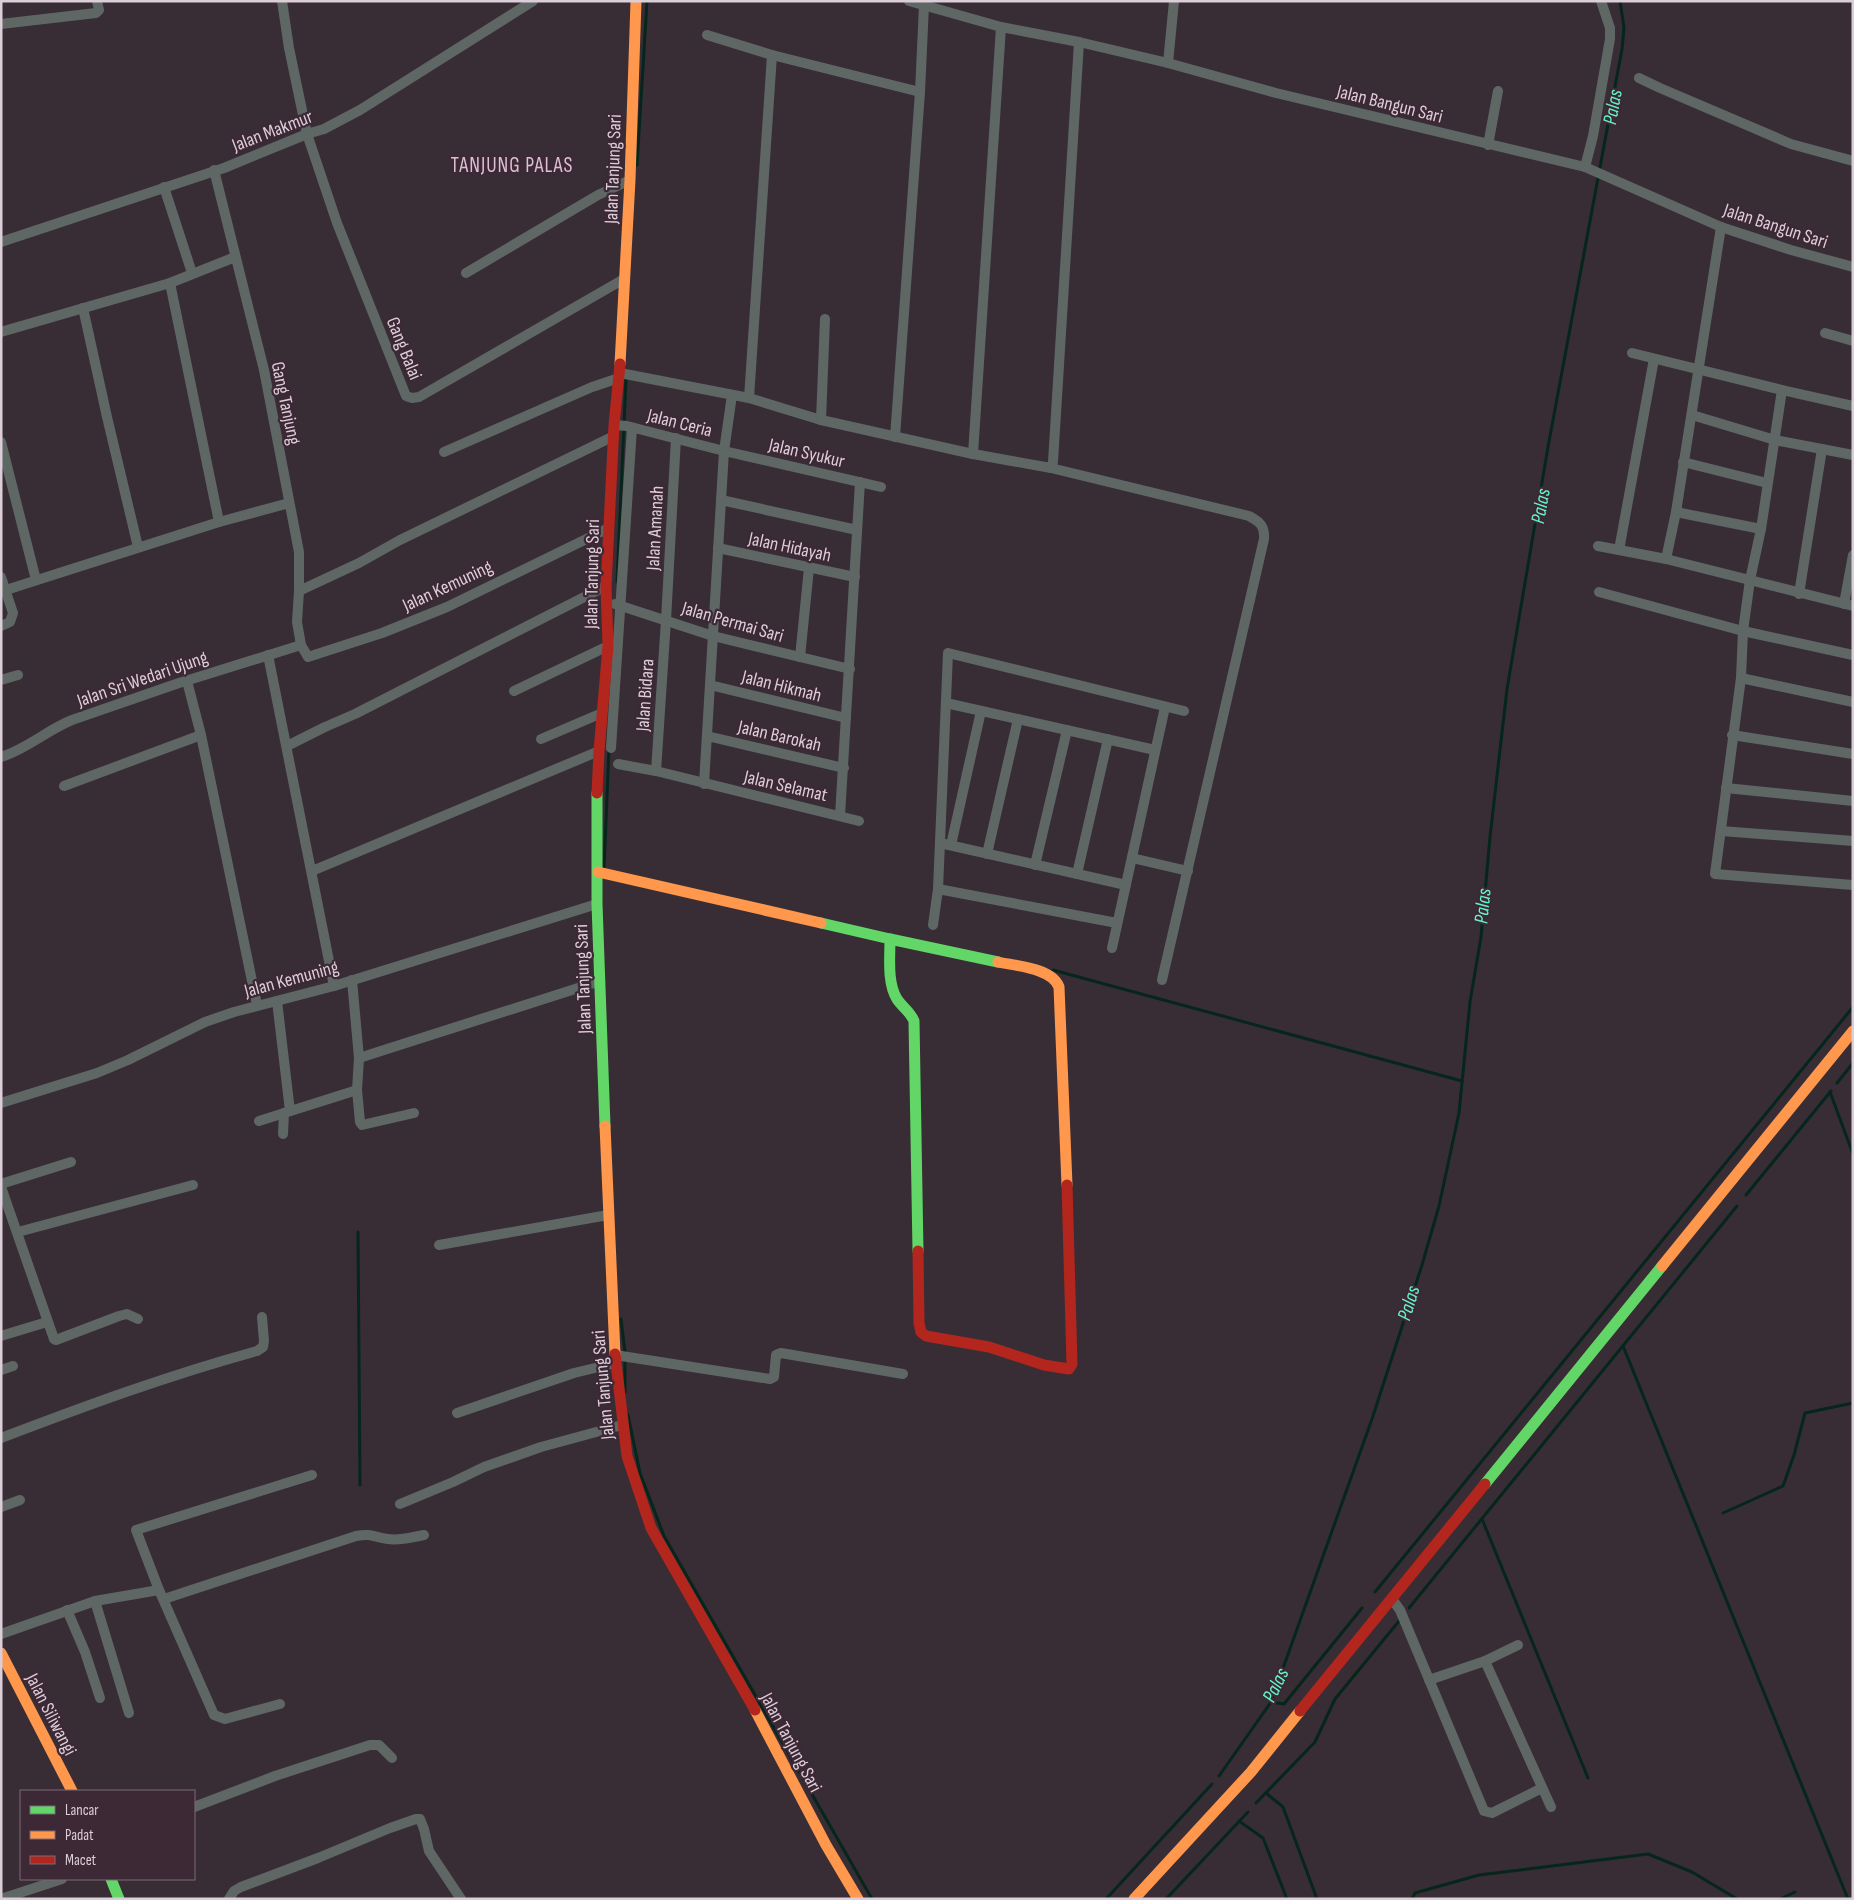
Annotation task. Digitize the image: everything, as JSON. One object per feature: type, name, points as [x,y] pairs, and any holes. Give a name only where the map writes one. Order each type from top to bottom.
[{"type":"street","points":[[1,24],[96,13],[99,10],[97,1]]},
{"type":"street","points":[[282,1],[289,48],[307,134]]},
{"type":"street","name":"Jalan Makmur","points":[[1,242],[224,168],[342,121],[533,1]]},
{"type":"street","name":"Jalan Tanjung Sari","points":[[636,1],[630,180],[619,375],[621,428],[609,528],[606,586],[614,603],[608,646],[606,718],[599,751],[597,801],[602,873],[597,904],[608,1215],[616,1359],[622,1425],[627,1456],[651,1528],[769,1734],[826,1845],[858,1899]]},
{"type":"street","name":"Jalan Bangun Sari","points":[[908,1],[1001,27],[1079,42],[1168,63],[1276,93],[1587,168],[1721,227],[1791,250],[1853,267]]},
{"type":"street","points":[[1168,63],[1174,1]]},
{"type":"street","points":[[1587,168],[1610,39],[1610,28],[1601,1]]},
{"type":"street","points":[[896,437],[920,92],[924,5]]},
{"type":"street","points":[[973,454],[1001,27]]},
{"type":"street","points":[[706,35],[772,55],[920,92]]},
{"type":"street","points":[[1051,468],[1053,462],[1079,42]]},
{"type":"street","points":[[749,398],[772,55]]},
{"type":"street","points":[[1639,78],[1791,144],[1853,161]]},
{"type":"street","points":[[1488,145],[1498,91]]},
{"type":"street","name":"Gang Balai","points":[[307,134],[338,223],[391,356],[403,392],[408,398],[419,397],[624,279]]},
{"type":"street","name":"Gang Tanjung","points":[[214,170],[264,370],[299,552],[300,591],[297,622],[301,645]]},
{"type":"street","points":[[466,273],[598,196],[630,180]]},
{"type":"street","points":[[164,188],[192,273]]},
{"type":"street","points":[[1666,560],[1700,369],[1721,227]]},
{"type":"street","points":[[1,332],[170,283],[235,257]]},
{"type":"street","points":[[170,283],[219,522]]},
{"type":"street","points":[[83,308],[138,547]]},
{"type":"street","points":[[821,420],[825,319]]},
{"type":"street","points":[[1824,333],[1853,341]]},
{"type":"street","points":[[1632,353],[1654,360],[1700,369],[1853,406]]},
{"type":"street","points":[[1619,550],[1654,360]]},
{"type":"street","points":[[444,452],[619,375],[749,398],[821,420],[973,454],[1051,468],[1249,516],[1258,520],[1265,531],[1264,539],[1162,980]]},
{"type":"street","points":[[1782,390],[1761,528],[1750,580],[1743,631],[1741,678],[1732,734],[1715,874],[1853,884]]},
{"type":"street","points":[[704,784],[724,451],[732,396]]},
{"type":"street","points":[[1692,415],[1739,427],[1775,440],[1853,455]]},
{"type":"street","points":[[300,591],[359,563],[400,540],[621,428],[614,603],[606,718],[611,748]]},
{"type":"street","name":"Jalan Ceria","points":[[621,428],[676,438],[724,451]]},
{"type":"street","name":"Jalan Amanah","points":[[666,620],[676,438]]},
{"type":"street","points":[[2,445],[36,580]]},
{"type":"street","points":[[1799,594],[1822,449]]},
{"type":"street","name":"Jalan Syukur","points":[[724,451],[881,487]]},
{"type":"street","points":[[1683,462],[1767,483]]},
{"type":"street","points":[[840,816],[860,482]]},
{"type":"street","points":[[721,500],[857,530]]},
{"type":"street","points":[[6,590],[219,522],[289,503]]},
{"type":"street","points":[[1676,512],[1761,528]]},
{"type":"street","name":"Jalan Kemuning","points":[[301,645],[308,657],[382,634],[447,607],[609,528]]},
{"type":"street","points":[[1598,546],[1666,560],[1848,605],[1853,555]]},
{"type":"street","name":"Jalan Hidayah","points":[[718,548],[855,577]]},
{"type":"street","points":[[800,657],[809,568]]},
{"type":"street","points":[[1,577],[13,616],[10,622],[1,626]]},
{"type":"street","points":[[287,746],[325,726],[355,714],[606,586]]},
{"type":"street","points":[[1598,592],[1743,631],[1853,655]]},
{"type":"street","name":"Jalan Permai Sari","points":[[614,603],[713,636],[850,669]]},
{"type":"street","name":"Jalan Bidara","points":[[656,771],[666,620]]},
{"type":"street","name":"Jalan Sri Wedari Ujung","points":[[1,758],[72,720],[301,645]]},
{"type":"street","points":[[514,691],[608,646]]},
{"type":"street","points":[[933,925],[938,889],[948,653],[1184,711]]},
{"type":"street","points":[[268,655],[334,986]]},
{"type":"street","points":[[1,680],[18,675]]},
{"type":"street","points":[[1741,678],[1853,702]]},
{"type":"street","points":[[187,681],[257,1005]]},
{"type":"street","name":"Jalan Hikmah","points":[[710,685],[846,718]]},
{"type":"street","points":[[946,703],[1156,750]]},
{"type":"street","points":[[1112,948],[1165,707]]},
{"type":"street","points":[[951,845],[981,711]]},
{"type":"street","points":[[541,739],[606,718]]},
{"type":"street","points":[[987,854],[1018,719]]},
{"type":"street","points":[[1035,865],[1067,730]]},
{"type":"street","points":[[1732,734],[1853,754]]},
{"type":"street","points":[[64,786],[200,735]]},
{"type":"street","name":"Jalan Barokah","points":[[707,736],[844,768]]},
{"type":"street","points":[[1077,874],[1108,739]]},
{"type":"street","points":[[312,871],[599,751]]},
{"type":"street","name":"Jalan Selamat","points":[[618,764],[656,771],[859,821]]},
{"type":"street","points":[[1726,788],[1853,801]]},
{"type":"street","points":[[1721,831],[1853,841]]},
{"type":"street","points":[[940,842],[1126,886]]},
{"type":"street","points":[[1132,858],[1188,870]]},
{"type":"street","points":[[602,873],[1054,976],[1057,980],[1060,997],[1067,1170],[1072,1364],[1069,1369],[1058,1368],[999,1349],[926,1336],[921,1332],[919,1323],[914,1021],[912,1014],[901,1004],[894,992],[890,939]]},
{"type":"street","points":[[938,889],[1118,923]]},
{"type":"street","name":"Jalan Kemuning","points":[[1,1103],[97,1073],[205,1022],[257,1005],[334,986],[597,904]]},
{"type":"street","points":[[352,980],[359,1058],[357,1090],[360,1122],[362,1125],[414,1113]]},
{"type":"street","points":[[359,1058],[600,980]]},
{"type":"street","points":[[277,1001],[287,1112],[283,1134]]},
{"type":"street","points":[[1134,1899],[1251,1772],[1853,1030]]},
{"type":"street","points":[[259,1121],[357,1090]]},
{"type":"street","points":[[71,1162],[1,1186],[54,1339],[56,1340],[127,1314],[138,1319]]},
{"type":"street","points":[[18,1232],[193,1185]]},
{"type":"street","points":[[439,1245],[608,1215]]},
{"type":"street","points":[[1,1438],[84,1406],[176,1374],[257,1351],[263,1347],[264,1341],[262,1317]]},
{"type":"street","points":[[1,1336],[47,1322]]},
{"type":"street","points":[[457,1413],[510,1393],[616,1359],[770,1379],[774,1377],[776,1355],[781,1353],[903,1374]]},
{"type":"street","points":[[1,1370],[13,1366]]},
{"type":"street","points":[[400,1504],[512,1457],[541,1447],[622,1425]]},
{"type":"street","points":[[280,1704],[225,1720],[214,1715],[136,1530],[312,1475]]},
{"type":"street","points":[[1,1507],[20,1500]]},
{"type":"street","points":[[1,1634],[95,1601],[162,1594],[356,1536],[369,1534],[388,1539],[400,1539],[424,1535]]},
{"type":"street","points":[[1392,1599],[1400,1610],[1484,1811],[1492,1813],[1542,1788]]},
{"type":"street","points":[[95,1601],[126,1696],[129,1713]]},
{"type":"street","points":[[67,1610],[85,1652],[100,1698]]},
{"type":"street","points":[[1429,1680],[1485,1661],[1518,1646]]},
{"type":"street","name":"Jalan Siliwangi","points":[[1,1653],[71,1790]]},
{"type":"street","points":[[1485,1661],[1551,1807]]},
{"type":"street","points":[[195,1807],[275,1776],[370,1745],[379,1745],[392,1758]]},
{"type":"street","points":[[229,1899],[234,1890],[241,1887],[416,1819],[420,1820],[424,1829],[429,1852],[461,1899]]},
{"type":"street","points":[[1,1899],[59,1880]]},
{"type":"street","points":[[111,1880],[119,1899]]},
{"type":"waterway","points":[[637,165],[647,1]]},
{"type":"waterway","name":"Palas","points":[[1219,1776],[1271,1702],[1372,1419],[1439,1206],[1459,1113],[1470,1002],[1481,937],[1507,689],[1548,447],[1622,49],[1624,28],[1620,1]]},
{"type":"waterway","points":[[617,582],[626,379]]},
{"type":"waterway","points":[[604,870],[609,748]]},
{"type":"waterway","points":[[1053,970],[1462,1081]]},
{"type":"waterway","points":[[1375,1592],[1853,1007]]},
{"type":"waterway","points":[[1837,1083],[1853,1063]]},
{"type":"waterway","points":[[1746,1195],[1831,1091]]},
{"type":"waterway","points":[[1830,1092],[1853,1154]]},
{"type":"waterway","points":[[1409,1608],[1737,1206]]},
{"type":"waterway","points":[[358,1232],[360,1485]]},
{"type":"waterway","points":[[621,1319],[625,1352]]},
{"type":"waterway","points":[[1623,1346],[1848,1899]]},
{"type":"waterway","points":[[625,1362],[625,1392]]},
{"type":"waterway","points":[[1723,1513],[1783,1486],[1794,1455],[1805,1413],[1853,1403]]},
{"type":"waterway","points":[[628,1415],[640,1473],[664,1536],[872,1899]]},
{"type":"waterway","points":[[1482,1519],[1588,1778]]},
{"type":"waterway","points":[[1271,1702],[1284,1704],[1362,1608]]},
{"type":"waterway","points":[[1256,1803],[1315,1742],[1335,1699],[1399,1621]]},
{"type":"waterway","points":[[1106,1899],[1212,1784]]},
{"type":"waterway","points":[[1266,1793],[1283,1807],[1317,1899]]},
{"type":"waterway","points":[[1166,1899],[1248,1812]]},
{"type":"waterway","points":[[1239,1821],[1263,1838],[1287,1899]]},
{"type":"waterway","points":[[1412,1899],[1415,1893],[1479,1875],[1648,1854],[1692,1872],[1737,1899]]},
{"type":"waterway","points":[[1780,1899],[1795,1892]]},
{"type":"traffic: fast","points":[[597,793],[597,904],[605,1126]]},
{"type":"traffic: fast","points":[[821,923],[890,939],[890,970],[894,993],[914,1021],[918,1251]]},
{"type":"traffic: fast","points":[[890,939],[998,962]]},
{"type":"traffic: fast","points":[[1485,1484],[1662,1266]]},
{"type":"traffic: fast","points":[[111,1880],[119,1899]]},
{"type":"traffic: slow","points":[[620,364],[630,180],[636,1]]},
{"type":"traffic: slow","points":[[598,872],[821,923]]},
{"type":"traffic: slow","points":[[998,962],[1041,972],[1049,976],[1059,987],[1067,1185]]},
{"type":"traffic: slow","points":[[1662,1266],[1853,1031]]},
{"type":"traffic: slow","points":[[605,1126],[615,1354]]},
{"type":"traffic: slow","points":[[1,1653],[71,1790]]},
{"type":"traffic: slow","points":[[755,1710],[826,1845],[858,1899]]},
{"type":"traffic: slow","points":[[1134,1899],[1251,1772],[1300,1711]]},
{"type":"traffic: jam","points":[[597,793],[608,646],[606,586],[614,425],[620,364]]},
{"type":"traffic: jam","points":[[918,1251],[919,1323],[921,1332],[926,1336],[989,1347],[1044,1365],[1069,1369],[1072,1364],[1067,1185]]},
{"type":"traffic: jam","points":[[615,1354],[627,1456],[651,1528],[755,1710]]},
{"type":"traffic: jam","points":[[1300,1711],[1485,1484]]},
{"type":"district","name":"TANJUNG PALAS","points":[[512,165]]}]
